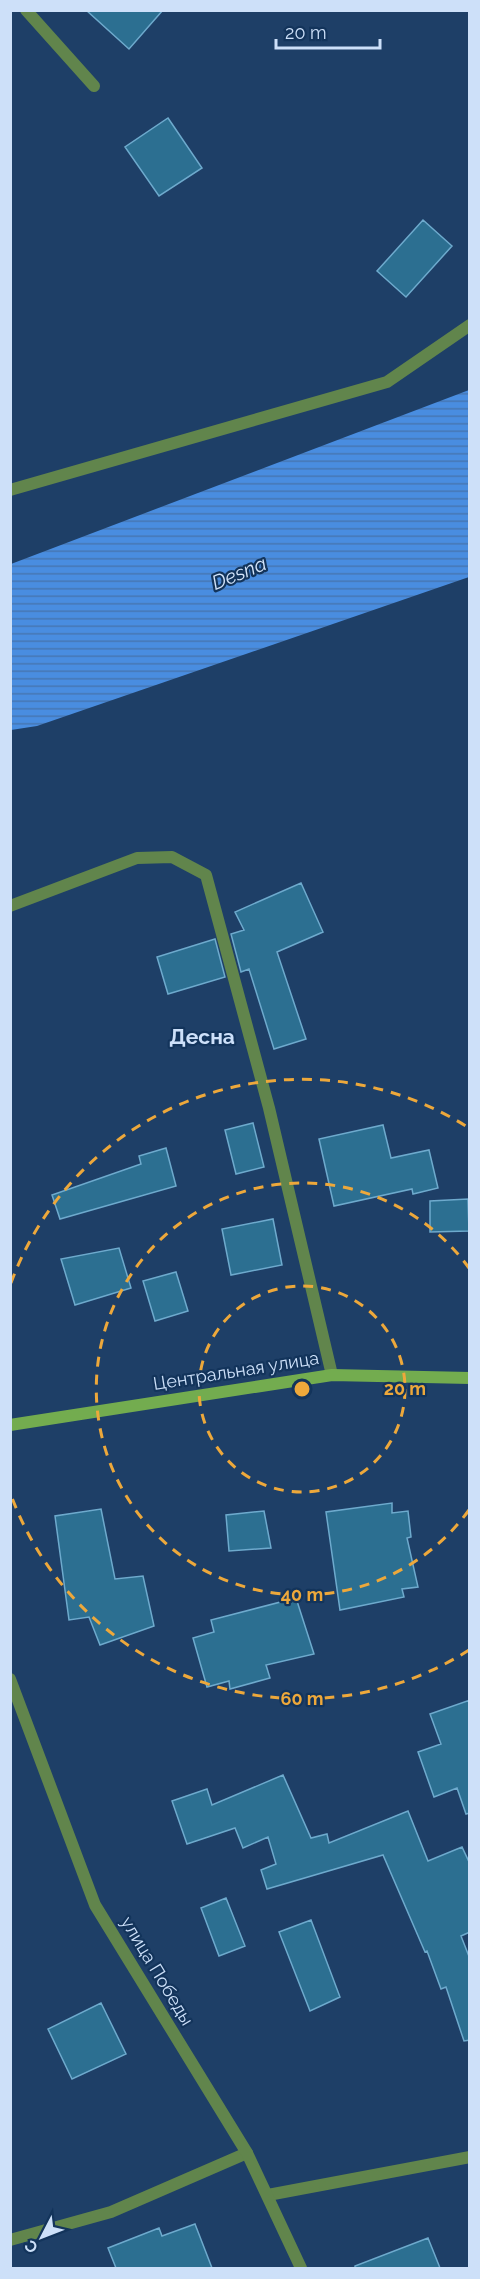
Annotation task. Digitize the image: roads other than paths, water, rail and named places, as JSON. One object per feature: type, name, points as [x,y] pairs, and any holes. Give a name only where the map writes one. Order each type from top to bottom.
[{"type":"street","points":[[26,10],[94,86]]},
{"type":"street","points":[[10,490],[387,382],[470,325]]},
{"type":"street","points":[[10,906],[137,858],[172,857],[206,875],[269,1108],[332,1375]]},
{"type":"street","name":"Центральная улица","points":[[10,1425],[332,1375],[470,1378]]},
{"type":"street","name":"улица Победы","points":[[10,1679],[95,1905],[247,2153],[301,2268]]},
{"type":"street","points":[[10,2240],[111,2212],[247,2153]]},
{"type":"street","points":[[268,2195],[470,2157]]},
{"type":"water","name":"Desna","points":[[469,390],[469,577],[37,726],[11,730],[11,564]]},
{"type":"district","name":"Десна","points":[[202,1037]]}]
